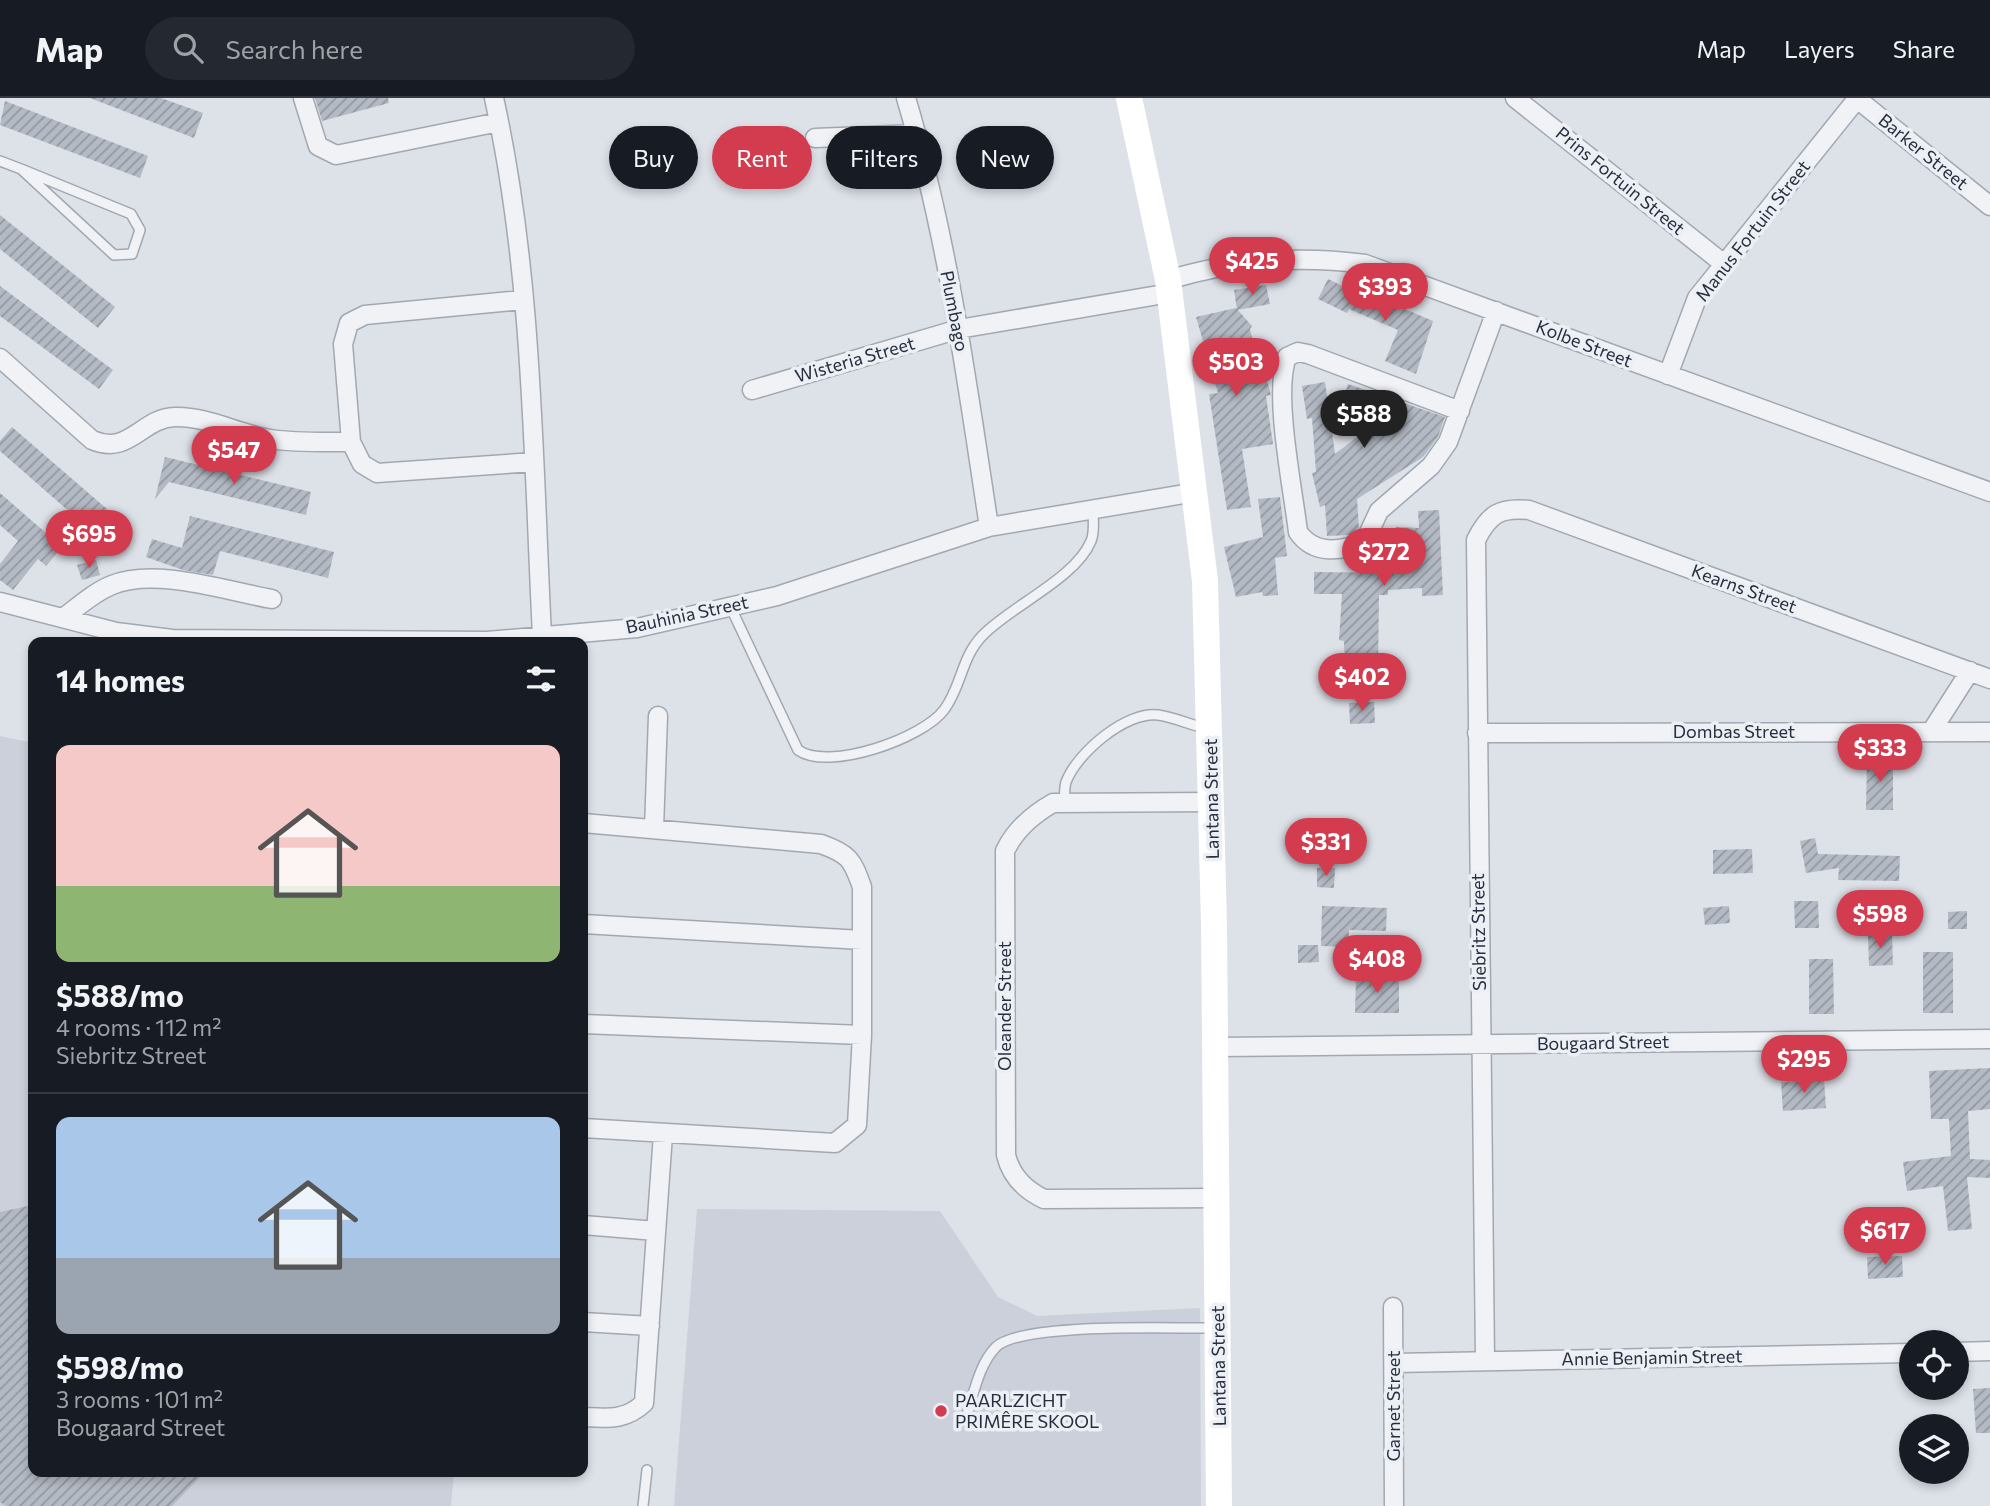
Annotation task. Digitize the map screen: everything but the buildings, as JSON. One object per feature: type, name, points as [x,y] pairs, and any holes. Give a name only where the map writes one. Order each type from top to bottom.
[{"type":"street","points":[[303,98],[318,146],[336,155],[499,122]]},
{"type":"street","points":[[494,98],[513,205],[533,394],[542,636]]},
{"type":"street","name":"Plumbago","points":[[906,98],[915,126]]},
{"type":"street","name":"Lantana Street","points":[[1129,98],[1169,286],[1205,581],[1216,1046],[1219,1506]]},
{"type":"street","name":"Prins Fortuin Street","points":[[1516,98],[1724,264]]},
{"type":"street","name":"Manus Fortuin Street","points":[[1668,375],[1698,298],[1857,98]]},
{"type":"street","name":"Barker Street","points":[[1857,98],[1990,206]]},
{"type":"street","points":[[815,138],[826,138]]},
{"type":"street","name":"Plumbago","points":[[929,189],[959,329],[989,527]]},
{"type":"street","name":"Kolbe Street","points":[[1169,286],[1270,258],[1321,258],[1365,264],[1990,492]]},
{"type":"street","name":"Wisteria Street","points":[[752,390],[959,329],[1169,286]]},
{"type":"street","points":[[522,300],[356,317],[344,333],[343,344],[351,442],[362,464],[377,473],[534,462]]},
{"type":"street","points":[[1460,411],[1308,354],[1298,352],[1287,356],[1282,370],[1284,406],[1298,532],[1305,542],[1327,550],[1341,549],[1365,541],[1379,512],[1437,458],[1448,442],[1460,411],[1496,311]]},
{"type":"street","points":[[0,358],[92,440],[101,443],[120,443],[159,421],[179,416],[269,438],[351,442]]},
{"type":"street","name":"Bauhinia Street","points":[[573,637],[637,628],[776,596],[989,527],[1196,492]]},
{"type":"street","name":"Kearns Street","points":[[1497,511],[1512,508],[1529,510],[1990,679]]},
{"type":"street","name":"Siebritz Street","points":[[1485,1361],[1476,540],[1485,522],[1497,511]]},
{"type":"street","points":[[63,618],[109,586],[139,578],[162,578],[272,600]]},
{"type":"street","name":"Bauhinia Street","points":[[0,602],[116,632],[156,637]]},
{"type":"street","name":"Bauhinia Street","points":[[531,637],[554,637]]},
{"type":"street","points":[[1931,732],[1970,671]]},
{"type":"street","points":[[654,829],[658,716]]},
{"type":"street","name":"Dombas Street","points":[[1477,733],[1990,732]]},
{"type":"street","name":"Oleander Street","points":[[1212,802],[1053,803],[1038,812],[1012,836],[1005,851],[1006,1155],[1009,1170],[1032,1194],[1044,1199],[1218,1198]]},
{"type":"street","points":[[588,823],[821,844],[843,852],[854,864],[862,887],[862,1035],[857,1125],[835,1143],[588,1128]]},
{"type":"street","points":[[588,924],[862,940]]},
{"type":"street","points":[[588,1024],[862,1035]]},
{"type":"street","name":"Bougaard Street","points":[[1216,1046],[1990,1039]]},
{"type":"street","points":[[588,1417],[618,1418],[633,1413],[644,1403],[663,1134]]},
{"type":"street","points":[[588,1225],[656,1231]]},
{"type":"street","name":"Garnet Street","points":[[1394,1307],[1394,1506]]},
{"type":"street","points":[[588,1322],[650,1326]]},
{"type":"street","points":[[1969,1352],[1990,1351]]},
{"type":"street","name":"Annie Benjamin Street","points":[[1394,1363],[1899,1353]]},
{"type":"lane","points":[[0,162],[21,169],[131,214],[140,230],[132,254],[114,255],[21,169]]},
{"type":"lane","points":[[730,607],[799,750],[816,758],[848,755],[901,739],[933,722],[945,709],[969,650],[983,634],[1055,581],[1085,552],[1093,535],[1093,510]]},
{"type":"lane","points":[[1064,803],[1066,784],[1075,766],[1093,745],[1132,720],[1157,714],[1210,729]]},
{"type":"lane","points":[[965,1421],[982,1369],[996,1347],[1014,1337],[1045,1331],[1219,1328]]},
{"type":"lane","points":[[643,1506],[647,1471]]},
{"type":"shaded area","points":[[0,736],[28,742],[28,1477],[454,1477],[451,1506],[0,1506]]},
{"type":"shaded area","name":"PAARLZICHT PRIMÊRE SKOOL","points":[[697,1209],[940,1211],[998,1297],[1037,1316],[1200,1308],[1201,1506],[674,1506]]},
{"type":"place","name":"PAARLZICHT PRIMÊRE SKOOL","points":[[941,1411]]}]
